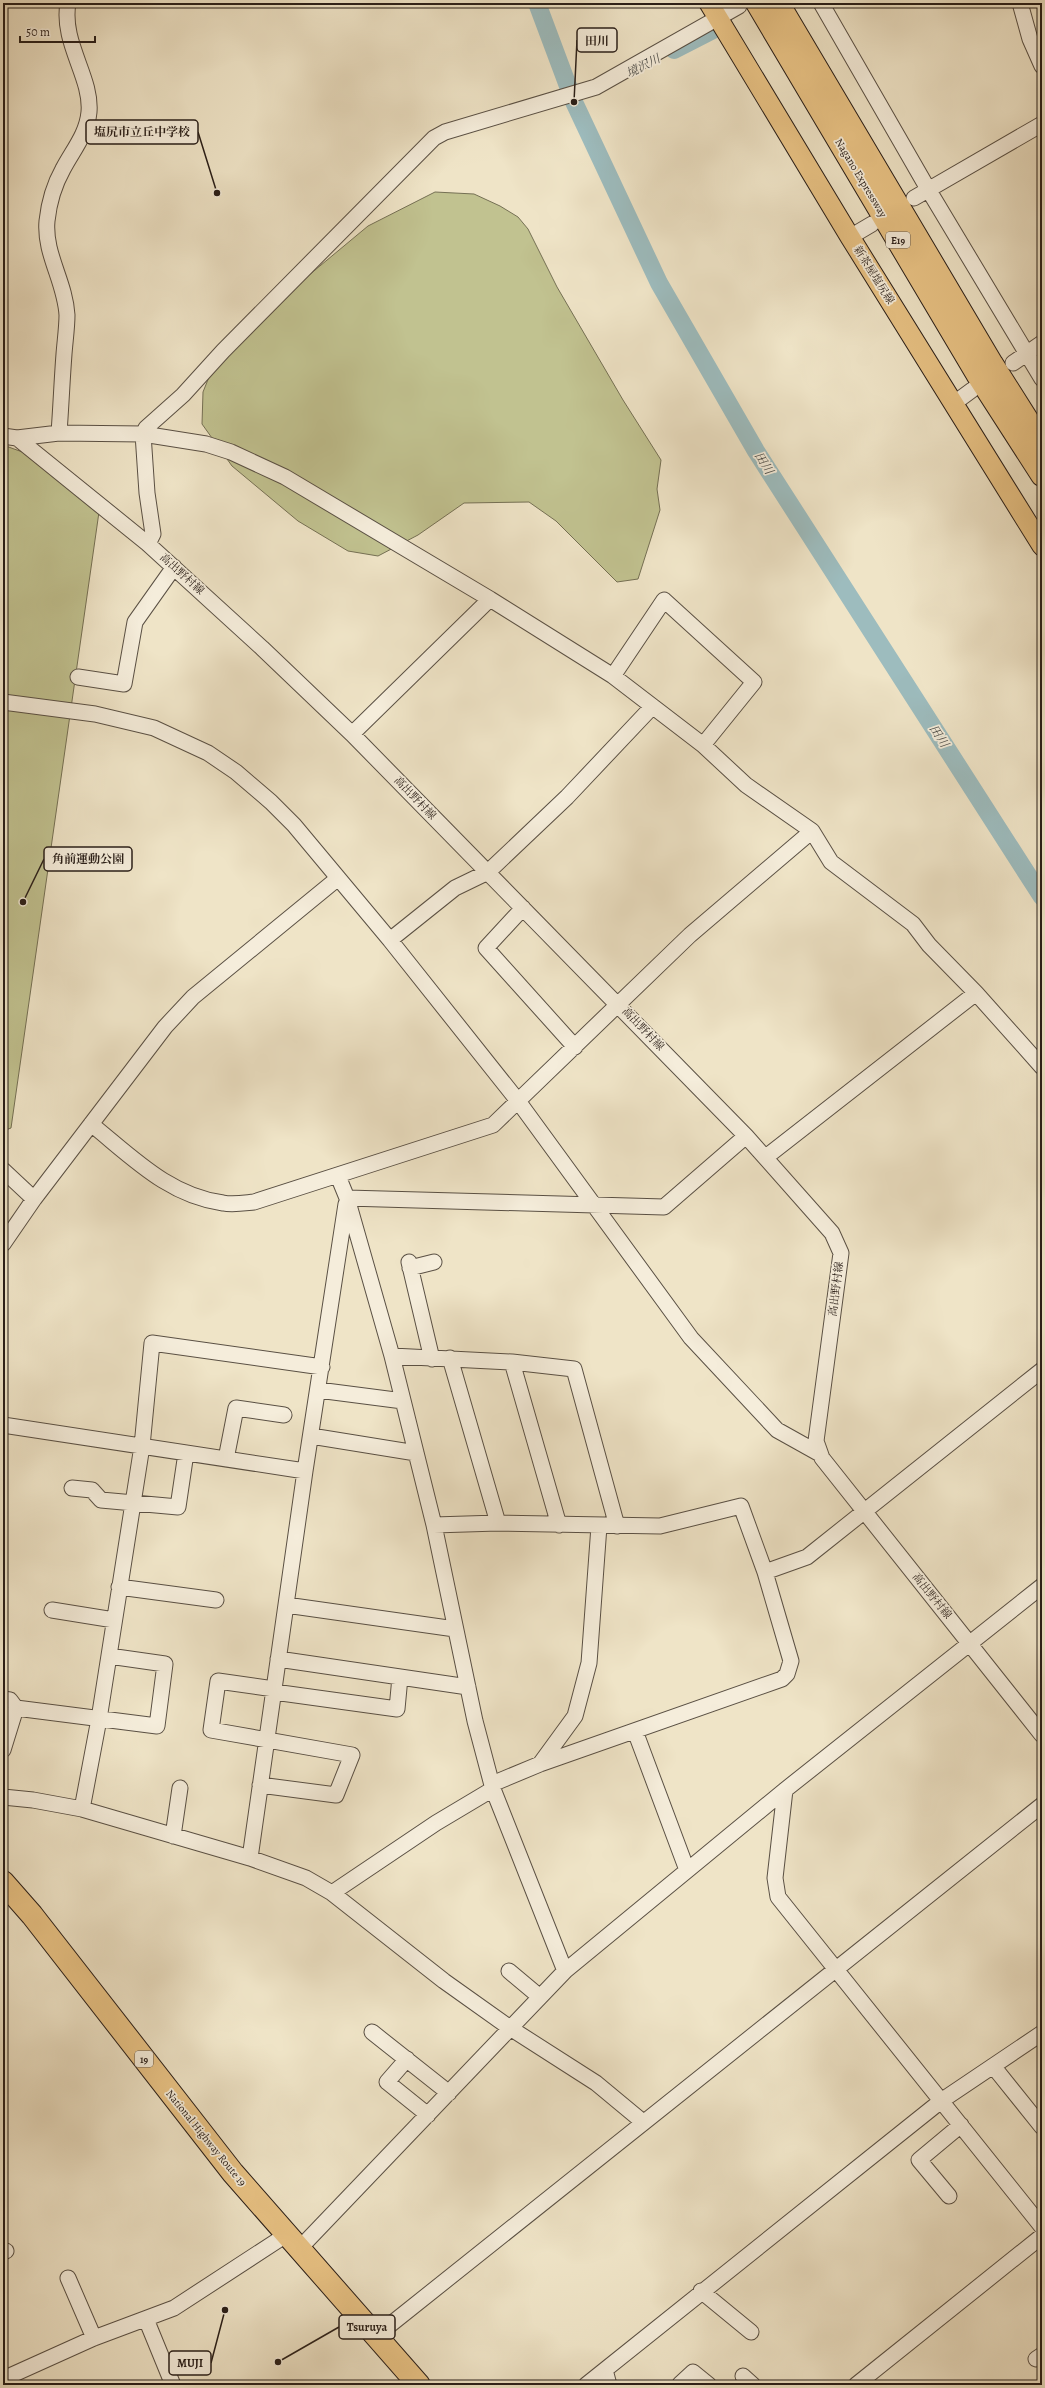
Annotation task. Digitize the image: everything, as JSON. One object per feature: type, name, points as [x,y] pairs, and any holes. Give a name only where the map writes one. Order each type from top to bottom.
[{"type":"highway","name":"Nagano Expressway","points":[[778,3],[988,357],[1042,443]]},
{"type":"highway","name":"Nagano Expressway","points":[[748,5],[977,374],[1042,475]]},
{"type":"highway","name":"National Highway Route 19","points":[[3,1882],[32,1915],[233,2173],[419,2385]]},
{"type":"main road","name":"新茶屋塩尻線","points":[[714,11],[850,237],[1042,546]]},
{"type":"street","points":[[59,433],[67,315],[63,286],[50,256],[47,222],[52,193],[63,168],[85,132],[90,111],[86,90],[68,31],[66,15],[68,3]]},
{"type":"street","points":[[821,3],[928,189],[1042,379]]},
{"type":"street","points":[[1020,3],[1030,39],[1042,66]]},
{"type":"street","points":[[148,544],[153,534],[147,493],[142,434],[146,428],[183,395],[223,351],[434,138],[445,132],[548,103],[594,88],[714,11],[748,5]]},
{"type":"street","points":[[914,198],[1042,124]]},
{"type":"street","points":[[850,237],[872,224]]},
{"type":"street","points":[[1013,363],[1026,352],[1042,343]]},
{"type":"street","points":[[953,404],[972,390]]},
{"type":"street","points":[[10,437],[59,433],[142,434],[206,444],[261,464],[490,599],[613,676],[703,745],[746,786],[812,831],[831,862],[913,924],[929,945],[976,993],[1042,1067]]},
{"type":"street","name":"高出野村線","points":[[10,437],[148,544],[352,734],[619,1004],[746,1136],[832,1233],[840,1252],[816,1441],[820,1454],[1042,1735]]},
{"type":"street","points":[[78,677],[124,684],[135,622],[174,567]]},
{"type":"street","points":[[352,734],[490,599]]},
{"type":"street","points":[[613,676],[664,600],[754,682],[703,745]]},
{"type":"street","points":[[3,702],[121,719],[154,728],[208,753],[236,772],[271,802],[294,825],[337,879],[390,940],[518,1101],[690,1338],[777,1430],[820,1454]]},
{"type":"street","points":[[390,940],[455,888],[488,872],[566,797],[652,707]]},
{"type":"street","points":[[91,1124],[168,1185],[196,1197],[224,1204],[254,1202],[493,1125],[690,934],[812,831]]},
{"type":"street","points":[[3,1244],[34,1199],[165,1027],[193,997],[337,879]]},
{"type":"street","points":[[523,908],[486,948],[575,1046]]},
{"type":"street","points":[[976,993],[993,1004],[1042,1052]]},
{"type":"street","points":[[766,1157],[976,993]]},
{"type":"street","points":[[347,1198],[664,1207],[746,1136]]},
{"type":"street","points":[[3,1170],[34,1199]]},
{"type":"street","points":[[338,1176],[347,1198],[392,1356],[434,1524],[468,1687],[493,1787],[565,1971]]},
{"type":"street","points":[[250,1858],[305,1471],[347,1198]]},
{"type":"street","points":[[432,1358],[410,1265],[434,1262]]},
{"type":"street","points":[[82,1809],[99,1719],[142,1446],[152,1343],[322,1367]]},
{"type":"street","points":[[392,1356],[512,1362],[574,1368],[617,1526]]},
{"type":"street","points":[[450,1358],[498,1523]]},
{"type":"street","points":[[512,1362],[559,1525]]},
{"type":"street","points":[[765,1572],[807,1557],[1042,1370]]},
{"type":"street","points":[[318,1390],[403,1401]]},
{"type":"street","points":[[226,1459],[236,1408],[284,1415]]},
{"type":"street","points":[[3,1426],[305,1471]]},
{"type":"street","points":[[311,1436],[416,1453]]},
{"type":"street","points":[[72,1488],[92,1490],[101,1500],[178,1507],[186,1453]]},
{"type":"street","points":[[332,1893],[436,1823],[493,1787],[540,1764],[782,1679],[787,1674],[791,1661],[765,1572],[741,1506],[660,1526],[498,1523],[434,1524]]},
{"type":"street","points":[[540,1764],[575,1716],[589,1663],[599,1526]]},
{"type":"street","points":[[3,2379],[94,2338],[174,2308],[292,2242],[428,2115],[565,1971],[785,1790],[1042,1586]]},
{"type":"street","points":[[119,1587],[216,1600]]},
{"type":"street","points":[[286,1605],[456,1629]]},
{"type":"street","points":[[52,1610],[114,1620]]},
{"type":"street","points":[[3,1699],[10,1700],[16,1708],[156,1726],[165,1664],[109,1656]]},
{"type":"street","points":[[278,1659],[468,1687]]},
{"type":"street","points":[[260,1785],[336,1795],[352,1755],[211,1730],[218,1681],[397,1709],[400,1677]]},
{"type":"street","points":[[3,1750],[16,1708]]},
{"type":"street","points":[[635,1731],[687,1870]]},
{"type":"street","points":[[173,1836],[180,1788]]},
{"type":"street","points":[[785,1790],[775,1878],[778,1897],[1042,2227]]},
{"type":"street","points":[[3,1797],[33,1800],[82,1809],[250,1858],[306,1878],[332,1893],[444,1981],[510,2028],[584,2075],[643,2122]]},
{"type":"street","points":[[376,2336],[1042,1805]]},
{"type":"street","points":[[509,1970],[540,1997]]},
{"type":"street","points":[[372,2032],[449,2093]]},
{"type":"street","points":[[586,2385],[701,2291],[941,2100],[1042,2033]]},
{"type":"street","points":[[407,2059],[388,2082],[428,2115]]},
{"type":"street","points":[[993,2066],[1042,2127]]},
{"type":"street","points":[[949,2196],[919,2160],[961,2126]]},
{"type":"street","points":[[859,2384],[1042,2236]]},
{"type":"street","points":[[68,2278],[94,2338]]},
{"type":"street","points":[[701,2291],[750,2332]]},
{"type":"street","points":[[146,2319],[173,2385]]},
{"type":"street","points":[[605,2370],[609,2385]]},
{"type":"street","points":[[682,2385],[680,2384],[693,2372],[710,2385]]},
{"type":"green space","points":[[435,192],[474,194],[500,206],[518,217],[528,229],[557,287],[623,400],[661,460],[657,489],[660,510],[638,579],[617,582],[556,521],[529,502],[464,503],[418,535],[378,556],[348,551],[298,521],[232,466],[202,424],[203,392],[211,372],[285,295],[368,226]]},
{"type":"green space","points":[[3,445],[28,454],[99,512],[11,1128],[3,1131]]},
{"type":"waterway","name":"田川","points":[[537,3],[574,102],[659,283],[756,451],[1042,897]]},
{"type":"waterway","name":"境沢川","points":[[674,50],[713,30]]},
{"type":"place","name":"田川","points":[[574,102]]},
{"type":"place","name":"塩尻市立丘中学校","points":[[217,193]]},
{"type":"place","name":"角前運動公園","points":[[23,902]]},
{"type":"place","name":"MUJI","points":[[225,2310]]},
{"type":"place","name":"Tsuruya","points":[[278,2362]]}]
